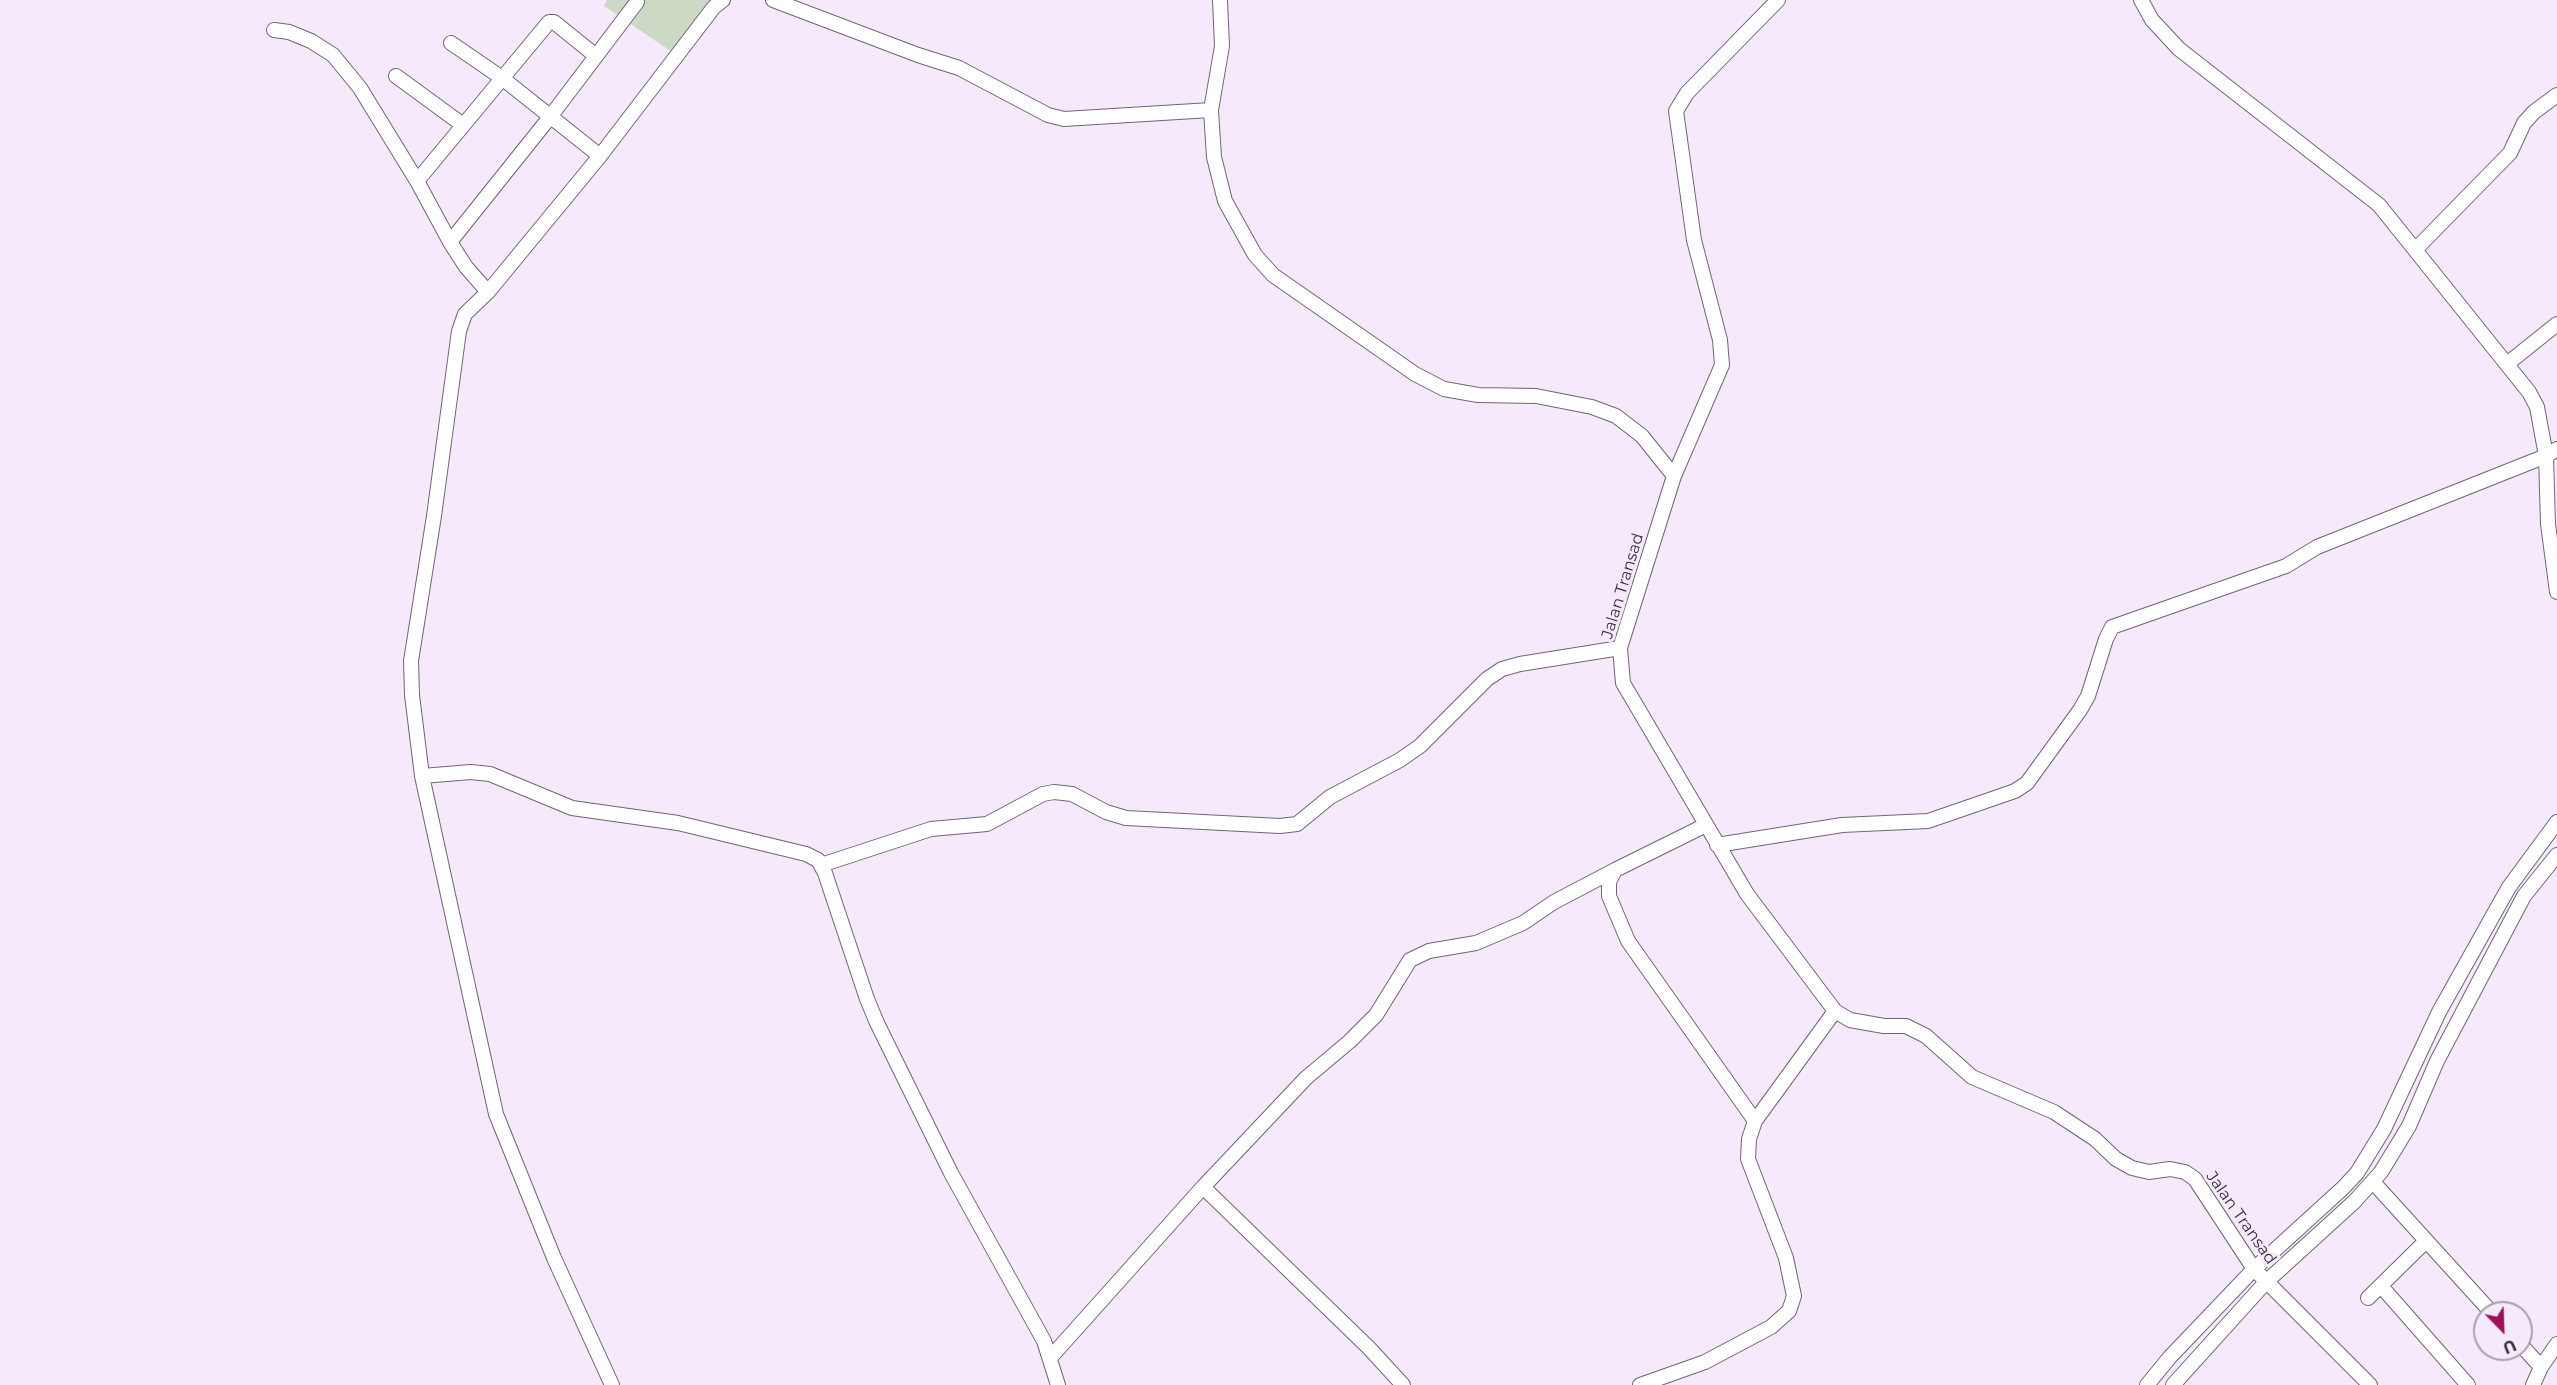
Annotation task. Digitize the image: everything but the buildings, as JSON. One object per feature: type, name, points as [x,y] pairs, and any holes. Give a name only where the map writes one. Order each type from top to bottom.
[{"type":"street","points":[[612,1385],[554,1258],[496,1114],[422,776],[412,695],[411,661],[434,516],[459,331],[465,314],[488,292],[600,156],[714,8],[723,0]]},
{"type":"street","points":[[773,0],[918,55],[959,68],[1048,115],[1064,119],[1211,110]]},
{"type":"street","points":[[1220,0],[1222,46],[1211,110],[1214,157],[1225,201],[1255,255],[1273,275],[1415,374],[1444,389],[1478,395],[1536,396],[1592,407],[1616,416],[1642,436],[1674,476]]},
{"type":"street","name":"Jalan Transad","points":[[1778,0],[1687,93],[1676,111],[1694,240],[1719,340],[1722,365],[1674,476],[1620,648],[1623,683],[1748,894],[1835,1011],[1850,1020],[1884,1026],[1906,1026],[1926,1036],[1972,1077],[2054,1112],[2095,1139],[2116,1160],[2132,1168],[2149,1172],[2170,1169],[2185,1172],[2195,1179],[2254,1269],[2370,1385]]},
{"type":"street","points":[[2141,0],[2152,20],[2179,49],[2379,205],[2529,392],[2537,407],[2552,453],[2548,524],[2557,592]]},
{"type":"street","points":[[450,242],[550,117],[637,2]]},
{"type":"street","points":[[417,181],[551,22],[596,56]]},
{"type":"street","points":[[274,30],[301,35],[333,55],[368,98],[450,242],[466,267],[488,292]]},
{"type":"street","points":[[451,43],[502,78],[600,156]]},
{"type":"street","points":[[396,76],[463,125]]},
{"type":"street","points":[[2415,250],[2510,153],[2524,123],[2534,112],[2557,95]]},
{"type":"street","points":[[2507,364],[2557,324]]},
{"type":"street","points":[[1717,845],[1842,825],[1928,821],[2015,791],[2026,783],[2080,711],[2112,627],[2286,566],[2317,546],[2552,453]]},
{"type":"street","points":[[821,865],[931,830],[987,824],[1042,794],[1054,792],[1072,794],[1106,812],[1126,818],[1280,826],[1297,824],[1330,797],[1400,760],[1420,746],[1486,679],[1502,669],[1620,648]]},
{"type":"street","points":[[422,776],[471,772],[490,774],[572,808],[678,823],[806,854],[818,860],[877,1023],[951,1173],[1050,1358],[1058,1385]]},
{"type":"street","points":[[2147,1385],[2170,1357],[2254,1269],[2357,1173],[2384,1128],[2439,1012],[2481,936],[2509,887],[2557,822]]},
{"type":"street","points":[[1050,1358],[1203,1187],[1306,1078],[1350,1041],[1376,1015],[1410,960],[1429,951],[1476,943],[1514,927],[1615,870],[1706,825]]},
{"type":"street","points":[[2173,1385],[2266,1282],[2373,1182],[2393,1156],[2409,1126],[2437,1061],[2496,947],[2524,896],[2557,855]]},
{"type":"street","points":[[1615,870],[1609,882],[1609,896],[1628,941],[1755,1121]]},
{"type":"street","points":[[2481,936],[2496,947]]},
{"type":"street","points":[[1641,1385],[1705,1362],[1772,1327],[1789,1311],[1794,1296],[1786,1258],[1748,1159],[1749,1138],[1755,1121],[1835,1011]]},
{"type":"street","points":[[2373,1182],[2481,1301]]},
{"type":"street","points":[[1203,1187],[1369,1348],[1403,1385]]},
{"type":"street","points":[[2368,1298],[2426,1240]]},
{"type":"street","points":[[2381,1286],[2468,1385]]},
{"type":"street","points":[[2533,1385],[2541,1367],[2557,1344]]},
{"type":"street","points":[[2533,1358],[2541,1367]]},
{"type":"green space","points":[[607,0],[713,0],[672,52],[604,6]]}]
